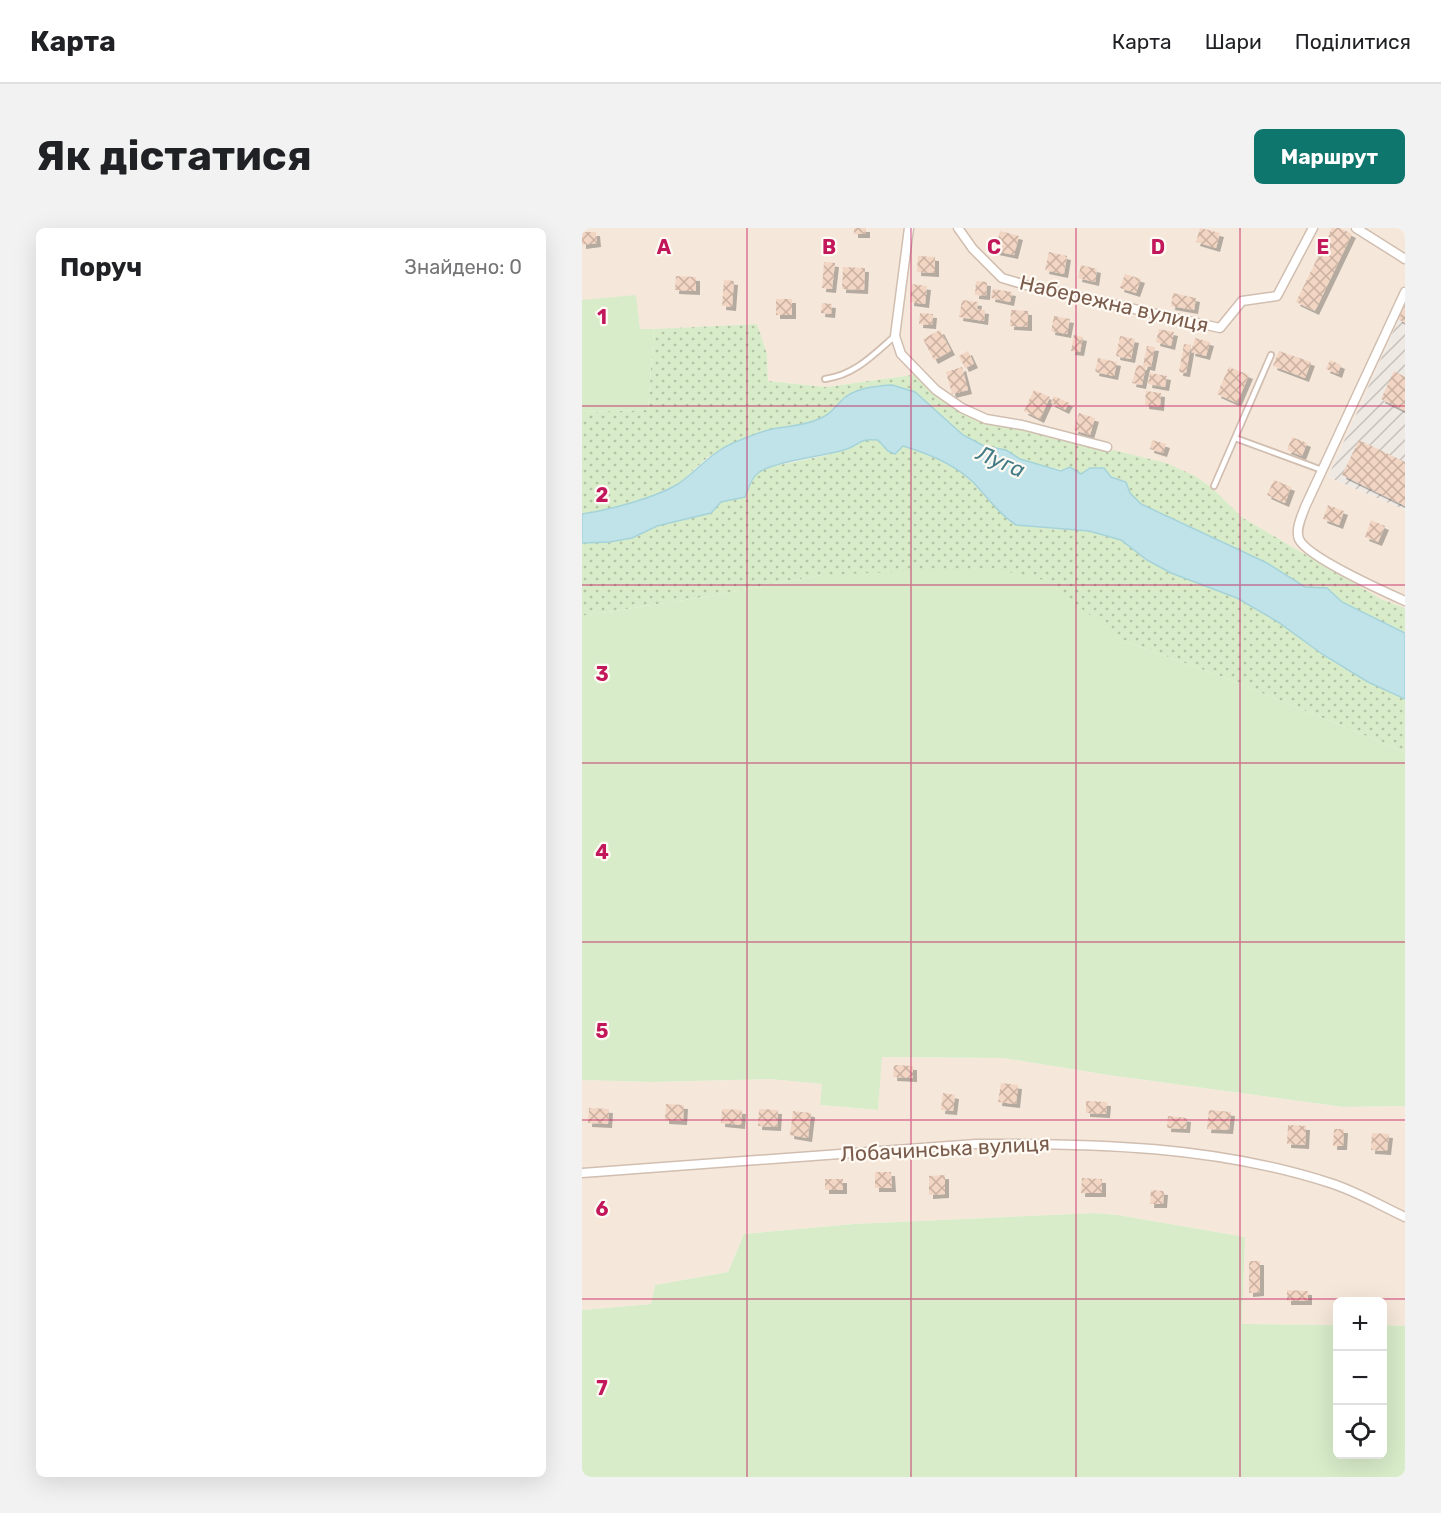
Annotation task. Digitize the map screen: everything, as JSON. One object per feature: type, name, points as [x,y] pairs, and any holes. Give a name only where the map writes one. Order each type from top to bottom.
[{"type":"street","points":[[909,228],[895,336],[901,354],[919,374],[936,390],[962,408],[986,419],[1022,425],[1107,447]]},
{"type":"street","name":"Набережна вулиця","points":[[958,228],[973,249],[1002,278],[1220,328],[1242,301],[1277,296],[1313,228]]},
{"type":"street","points":[[1356,228],[1405,259]]},
{"type":"street","points":[[1405,292],[1305,507],[1298,531],[1299,540],[1313,553],[1366,583],[1405,601]]},
{"type":"street","name":"Лобачинська вулиця","points":[[582,1173],[976,1144],[1041,1143],[1125,1147],[1211,1156],[1276,1169],[1332,1184],[1405,1217]]},
{"type":"lane","points":[[825,379],[852,372],[895,336]]},
{"type":"lane","points":[[1214,486],[1271,355]]},
{"type":"lane","points":[[1234,438],[1322,470]]},
{"type":"shaded area","points":[[582,228],[1405,228],[1405,305],[1328,477],[1405,510],[1405,608],[1381,599],[1243,518],[1211,487],[1195,476],[962,408],[919,374],[826,387],[768,381],[767,354],[756,324],[640,330],[582,300]]},
{"type":"shaded area","points":[[1405,305],[1405,510],[1328,477]]},
{"type":"shaded area","points":[[881,1057],[1003,1058],[1108,1075],[1343,1107],[1405,1106],[1405,1326],[1387,1325],[1387,1297],[1333,1297],[1333,1325],[1242,1324],[1245,1237],[1095,1213],[854,1224],[744,1234],[728,1272],[655,1285],[651,1304],[582,1310],[582,1080],[652,1082],[771,1079],[822,1084],[820,1105],[878,1110]]},
{"type":"green space","points":[[636,295],[640,329],[654,329],[648,410],[582,412],[582,300]]},
{"type":"green space","points":[[757,324],[767,354],[768,381],[826,387],[919,374],[936,390],[986,419],[1166,463],[1195,476],[1211,487],[1243,518],[1381,599],[1405,608],[1405,633],[1342,602],[1327,588],[1305,587],[1267,563],[1141,504],[1130,493],[1126,482],[1090,468],[1081,474],[1032,463],[1006,450],[984,446],[963,435],[915,392],[892,385],[872,386],[848,395],[831,413],[818,420],[708,457],[679,483],[657,495],[603,511],[582,514],[582,412],[648,410],[654,329]]},
{"type":"green space","points":[[865,439],[878,440],[888,451],[903,446],[949,465],[973,482],[1016,525],[1089,531],[1121,540],[1147,560],[1171,573],[1237,598],[1278,622],[1322,654],[1368,682],[1405,699],[1405,752],[1223,677],[1124,641],[1099,624],[822,575],[716,595],[582,616],[582,543],[632,538],[657,526],[710,513],[721,502],[745,497],[755,475],[765,468],[848,449]]},
{"type":"green space","points":[[991,568],[1044,580],[1124,641],[1223,677],[1405,752],[1405,1106],[1343,1107],[1108,1075],[1003,1058],[882,1057],[878,1110],[820,1105],[822,1084],[770,1079],[652,1082],[582,1080],[582,616],[716,595],[822,575]]},
{"type":"green space","points":[[1095,1213],[1245,1237],[1242,1324],[1333,1325],[1333,1459],[1387,1459],[1387,1325],[1405,1326],[1405,1477],[582,1477],[582,1310],[651,1304],[655,1285],[728,1272],[744,1234],[854,1224]]},
{"type":"water","name":"Луга","points":[[892,385],[915,392],[963,435],[984,446],[1006,450],[1020,459],[1061,471],[1070,467],[1081,474],[1090,468],[1104,468],[1111,477],[1126,482],[1130,493],[1141,504],[1267,563],[1305,587],[1327,588],[1342,602],[1405,633],[1405,699],[1368,682],[1322,654],[1278,622],[1237,598],[1171,573],[1147,560],[1121,540],[1089,531],[1016,525],[958,470],[931,456],[903,446],[895,454],[888,451],[878,440],[862,441],[844,450],[786,462],[765,469],[753,478],[745,497],[721,502],[711,513],[657,526],[632,538],[582,543],[582,514],[645,499],[678,484],[717,452],[733,443],[767,430],[815,421],[827,415],[846,397],[858,390]]},
{"type":"building","points":[[854,228],[866,228],[866,234],[854,234]]},
{"type":"building","points":[[1200,228],[1220,233],[1216,248],[1196,242]]},
{"type":"building","points":[[1332,228],[1340,228],[1352,234],[1315,311],[1296,302]]},
{"type":"building","points":[[1000,231],[1019,236],[1014,255],[995,251]]},
{"type":"building","points":[[582,232],[596,232],[597,243],[582,245]]},
{"type":"building","points":[[1049,252],[1067,256],[1064,274],[1045,270]]},
{"type":"building","points":[[918,256],[935,257],[935,273],[917,272]]},
{"type":"building","points":[[824,262],[835,263],[832,289],[822,288]]},
{"type":"building","points":[[1081,265],[1097,269],[1095,282],[1078,278]]},
{"type":"building","points":[[843,267],[865,268],[864,290],[842,289]]},
{"type":"building","points":[[1125,274],[1141,279],[1136,293],[1120,288]]},
{"type":"building","points":[[676,276],[696,277],[696,291],[675,290]]},
{"type":"building","points":[[724,280],[734,281],[732,307],[722,306]]},
{"type":"building","points":[[976,281],[987,282],[986,296],[975,295]]},
{"type":"building","points":[[912,284],[927,286],[925,304],[910,302]]},
{"type":"building","points":[[993,289],[1012,292],[1010,302],[991,298]]},
{"type":"building","points":[[1173,293],[1196,298],[1194,310],[1171,306]]},
{"type":"building","points":[[776,299],[792,299],[792,315],[776,315]]},
{"type":"building","points":[[962,300],[978,302],[977,309],[985,310],[984,321],[959,317]]},
{"type":"building","points":[[822,303],[832,304],[831,314],[821,313]]},
{"type":"building","points":[[1405,305],[1405,323],[1398,319]]},
{"type":"building","points":[[1011,310],[1028,311],[1028,327],[1010,326]]},
{"type":"building","points":[[920,313],[933,314],[932,325],[919,324]]},
{"type":"building","points":[[1054,316],[1070,319],[1067,334],[1051,331]]},
{"type":"building","points":[[1159,329],[1174,332],[1171,346],[1156,342]]},
{"type":"building","points":[[940,330],[951,351],[934,360],[923,339]]},
{"type":"building","points":[[1074,335],[1083,337],[1080,352],[1071,351]]},
{"type":"building","points":[[1120,336],[1135,339],[1131,359],[1116,356]]},
{"type":"building","points":[[1195,338],[1210,342],[1206,356],[1191,352]]},
{"type":"building","points":[[1184,344],[1191,345],[1186,373],[1179,372]]},
{"type":"building","points":[[1147,346],[1155,347],[1151,367],[1146,366],[1142,385],[1132,383],[1137,365],[1143,366]]},
{"type":"building","points":[[968,351],[974,364],[965,368],[959,356]]},
{"type":"building","points":[[1279,351],[1311,362],[1305,378],[1273,366]]},
{"type":"building","points":[[1098,358],[1117,362],[1114,376],[1095,372]]},
{"type":"building","points":[[1330,360],[1341,365],[1338,374],[1326,369]]},
{"type":"building","points":[[962,367],[968,390],[952,394],[946,372]]},
{"type":"building","points":[[1229,367],[1249,375],[1237,403],[1217,394]]},
{"type":"building","points":[[1394,371],[1405,377],[1405,411],[1381,399]]},
{"type":"building","points":[[1150,373],[1167,376],[1165,387],[1148,384]]},
{"type":"building","points":[[1034,390],[1050,397],[1040,419],[1024,411]]},
{"type":"building","points":[[1146,391],[1161,393],[1160,407],[1145,405]]},
{"type":"building","points":[[1054,396],[1069,403],[1065,410],[1051,403]]},
{"type":"building","points":[[1079,413],[1095,418],[1090,435],[1074,430]]},
{"type":"building","points":[[1292,437],[1307,443],[1302,456],[1287,450]]},
{"type":"building","points":[[1152,440],[1166,444],[1163,453],[1150,449]]},
{"type":"building","points":[[1359,440],[1405,462],[1405,506],[1342,475]]},
{"type":"building","points":[[1274,480],[1291,487],[1285,503],[1267,495]]},
{"type":"building","points":[[1328,505],[1344,511],[1339,525],[1323,519]]},
{"type":"building","points":[[1371,520],[1385,526],[1378,542],[1365,537]]},
{"type":"building","points":[[894,1065],[913,1066],[913,1078],[893,1077]]},
{"type":"building","points":[[1001,1083],[1018,1085],[1016,1104],[998,1102]]},
{"type":"building","points":[[943,1093],[955,1095],[953,1111],[941,1110]]},
{"type":"building","points":[[1086,1101],[1107,1102],[1106,1114],[1086,1113]]},
{"type":"building","points":[[666,1104],[684,1105],[683,1121],[665,1120]]},
{"type":"building","points":[[589,1108],[609,1109],[608,1124],[588,1123]]},
{"type":"building","points":[[722,1109],[742,1110],[741,1125],[721,1123]]},
{"type":"building","points":[[759,1109],[778,1110],[777,1127],[758,1126]]},
{"type":"building","points":[[1209,1110],[1231,1112],[1229,1130],[1207,1129]]},
{"type":"building","points":[[793,1111],[811,1113],[808,1138],[790,1135]]},
{"type":"building","points":[[1168,1116],[1187,1118],[1186,1129],[1167,1128]]},
{"type":"building","points":[[1288,1125],[1306,1126],[1305,1145],[1287,1144]]},
{"type":"building","points":[[1334,1129],[1344,1129],[1343,1146],[1333,1146]]},
{"type":"building","points":[[1372,1133],[1389,1134],[1387,1151],[1371,1150]]},
{"type":"building","points":[[875,1172],[891,1172],[892,1188],[875,1188]]},
{"type":"building","points":[[945,1175],[945,1194],[929,1195],[929,1176]]},
{"type":"building","points":[[1082,1178],[1102,1179],[1102,1193],[1081,1193]]},
{"type":"building","points":[[825,1179],[843,1179],[843,1190],[825,1190]]},
{"type":"building","points":[[1151,1190],[1164,1191],[1163,1204],[1150,1204]]},
{"type":"building","points":[[1249,1261],[1260,1261],[1260,1292],[1249,1293]]},
{"type":"building","points":[[1287,1290],[1308,1291],[1308,1301],[1287,1301]]}]
